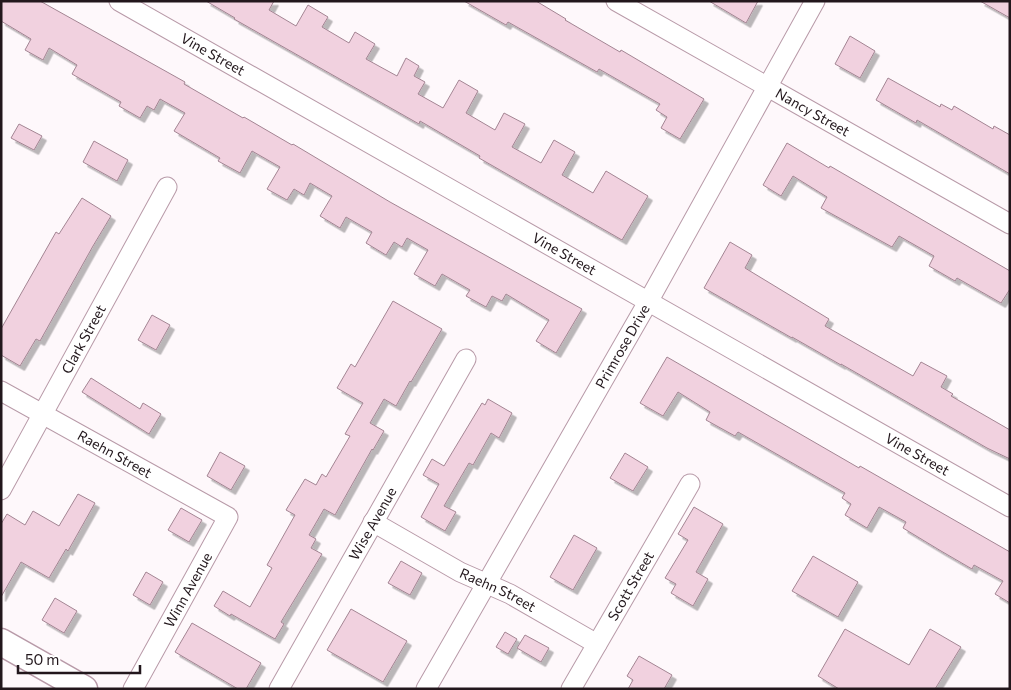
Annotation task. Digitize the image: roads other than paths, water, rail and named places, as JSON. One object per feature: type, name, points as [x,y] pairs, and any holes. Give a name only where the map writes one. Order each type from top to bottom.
[{"type":"street","name":"Vine Street","points":[[119,1],[1010,507]]},
{"type":"street","name":"Nancy Street","points":[[616,1],[1010,224]]},
{"type":"street","name":"Primrose Drive","points":[[426,689],[648,302],[816,1]]},
{"type":"street","name":"Clark Street","points":[[1,490],[167,187]]},
{"type":"street","name":"Wise Avenue","points":[[279,689],[466,359]]},
{"type":"street","name":"Raehn Street","points":[[1,391],[228,517]]},
{"type":"street","name":"Scott Street","points":[[571,689],[690,484]]},
{"type":"street","name":"Winn Avenue","points":[[133,689],[228,517]]},
{"type":"street","name":"Raehn Street","points":[[373,522],[460,572],[510,594],[597,644]]},
{"type":"street","points":[[1,642],[84,689]]}]
